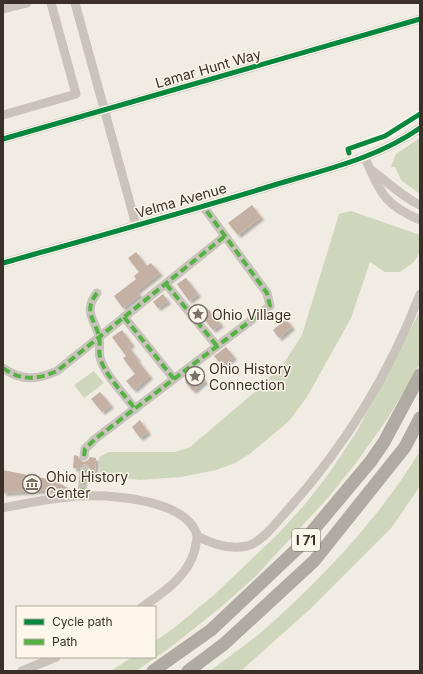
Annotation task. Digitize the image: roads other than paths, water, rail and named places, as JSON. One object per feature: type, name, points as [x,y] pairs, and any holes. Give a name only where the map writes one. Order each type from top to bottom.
[{"type":"highway","name":"I 71","points":[[154,671],[211,630],[299,547],[371,461],[384,442],[420,375]]},
{"type":"highway","name":"I 71","points":[[188,671],[224,644],[314,561],[405,447],[420,418]]},
{"type":"street","points":[[3,9],[27,3]]},
{"type":"street","points":[[3,114],[76,94],[51,3]]},
{"type":"street","points":[[75,3],[136,225]]},
{"type":"street","name":"Lamar Hunt Way","points":[[3,139],[420,19]]},
{"type":"street","name":"Velma Avenue","points":[[3,263],[365,158],[392,146],[420,128]]},
{"type":"street","points":[[365,158],[382,194],[393,206],[420,220]]},
{"type":"street","points":[[370,169],[390,182],[410,201],[420,205]]},
{"type":"street","points":[[84,456],[85,449],[95,439],[270,306],[267,293],[203,206]]},
{"type":"street","points":[[3,368],[11,374],[22,378],[44,377],[57,371],[225,236]]},
{"type":"street","points":[[166,284],[217,346]]},
{"type":"street","points":[[97,293],[90,302],[90,307],[91,316],[100,337],[99,356],[102,365],[135,409]]},
{"type":"street","points":[[197,536],[223,546],[247,546],[257,541],[277,521],[310,485],[359,416],[378,386],[411,318],[420,294]]},
{"type":"street","points":[[124,317],[174,379]]},
{"type":"street","points":[[82,496],[84,470]]},
{"type":"street","points":[[3,508],[31,502],[82,496],[138,500],[166,506],[191,524],[197,536],[195,551],[189,563],[175,581],[143,606]]},
{"type":"street","points":[[22,671],[54,658]]},
{"type":"place","name":"Ohio Village","points":[[198,314]]},
{"type":"place","name":"Ohio History Connection","points":[[195,376]]},
{"type":"place","name":"Ohio History Center","points":[[32,484]]}]
